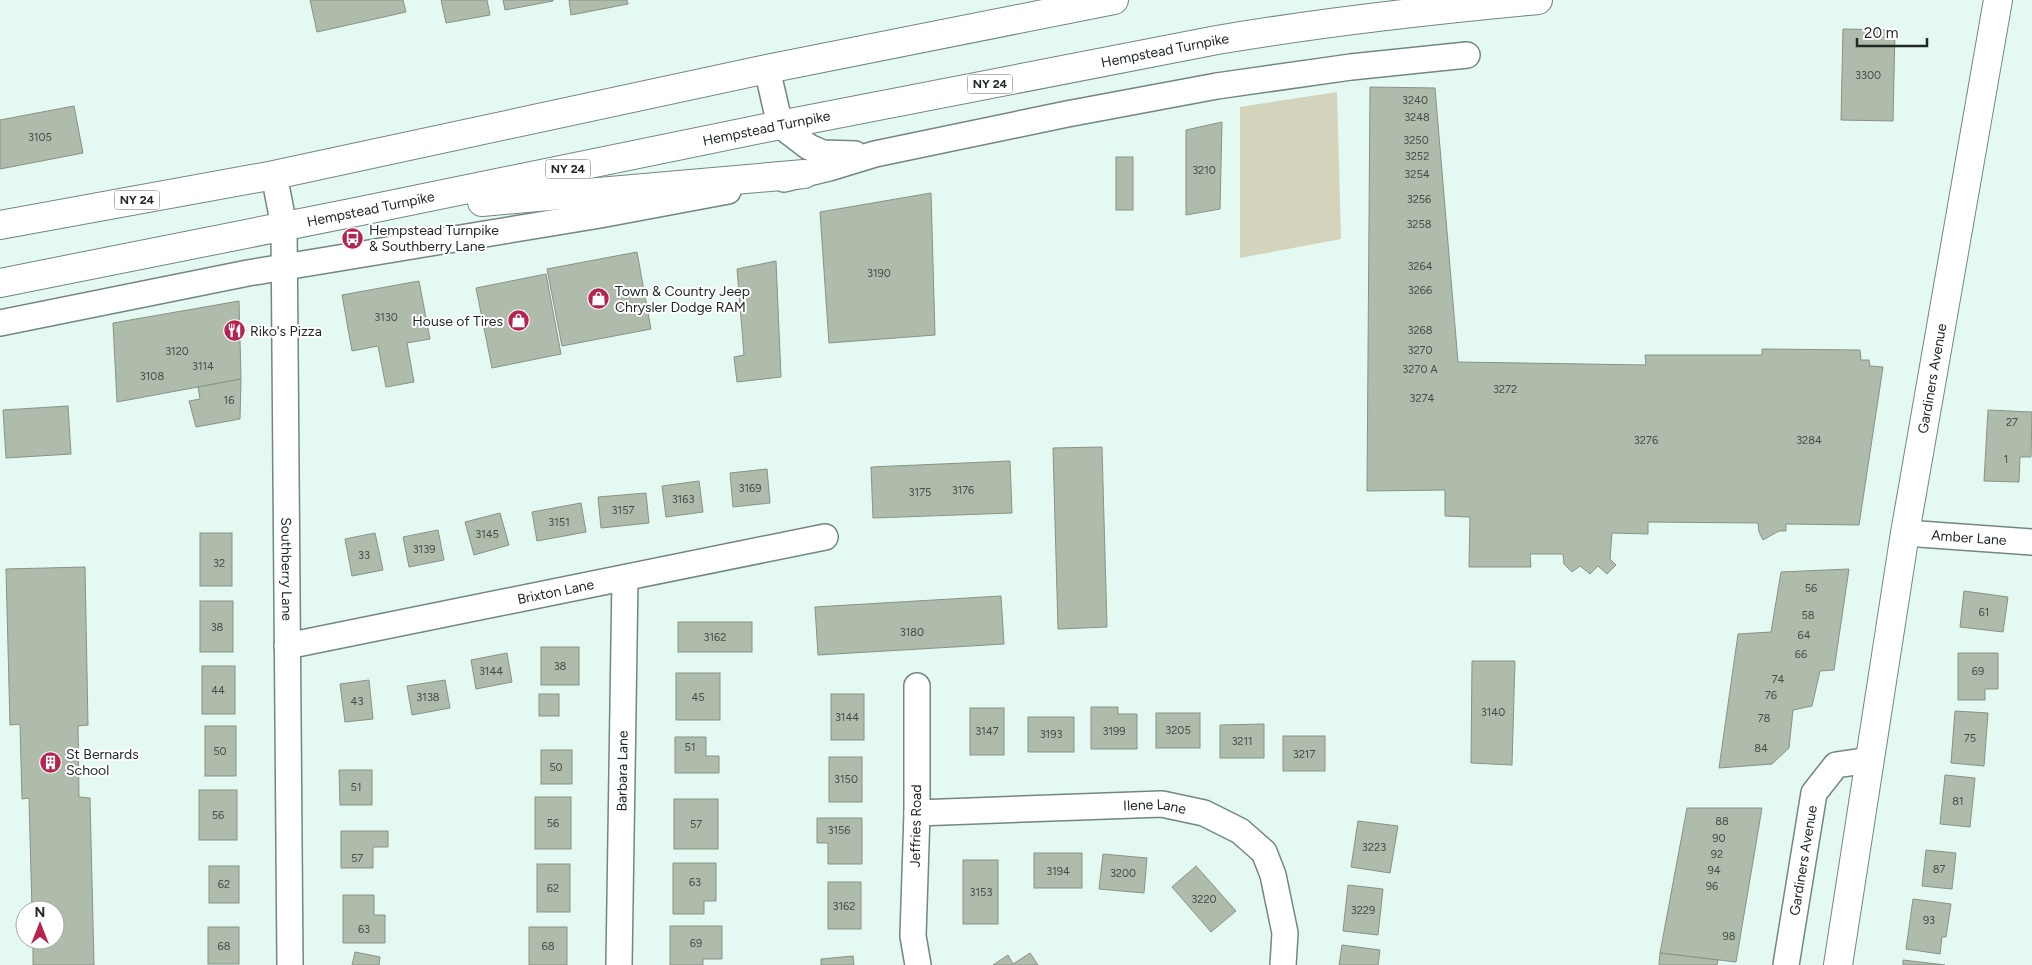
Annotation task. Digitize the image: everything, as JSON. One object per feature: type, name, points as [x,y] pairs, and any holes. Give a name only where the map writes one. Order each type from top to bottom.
[{"type":"main road","name":"NY 24","points":[[0,225],[274,174],[767,69],[1114,0]]},
{"type":"main road","name":"Hempstead Turnpike","points":[[0,283],[780,125],[1278,30],[1396,14],[1538,0]]},
{"type":"main road","name":"Gardiners Avenue","points":[[1838,965],[1905,533],[1998,0]]},
{"type":"main road","points":[[356,212],[804,174]]},
{"type":"street","points":[[0,323],[284,267],[600,216],[754,186],[829,168],[875,154],[1067,114],[1217,86],[1359,66],[1467,55]]},
{"type":"street","points":[[767,69],[780,125],[809,147],[823,153],[875,154]]},
{"type":"street","name":"Southberry Lane","points":[[274,174],[284,226],[290,965]]},
{"type":"street","name":"Amber Lane","points":[[1905,533],[2032,542]]},
{"type":"street","name":"Brixton Lane","points":[[287,646],[825,537]]},
{"type":"street","name":"Barbara Lane","points":[[619,965],[625,578]]},
{"type":"street","name":"Jeffries Road","points":[[917,686],[917,813],[913,936],[918,965]]},
{"type":"street","name":"Gardiners Avenue","points":[[1786,965],[1814,793],[1836,765],[1870,760]]},
{"type":"street","name":"Ilene Lane","points":[[917,813],[1162,804],[1204,813],[1240,831],[1264,852],[1273,876],[1285,933],[1283,965]]},
{"type":"green space","points":[[1337,92],[1341,239],[1240,258],[1240,107]]},
{"type":"building","points":[[310,0],[403,0],[406,12],[317,32]]},
{"type":"building","points":[[441,0],[487,0],[490,15],[446,23]]},
{"type":"building","points":[[503,0],[553,0],[553,1],[505,10]]},
{"type":"building","points":[[569,0],[627,0],[628,4],[571,15]]},
{"type":"building","points":[[1843,29],[1895,30],[1893,121],[1841,120]]},
{"type":"building","points":[[1370,87],[1435,88],[1458,362],[1646,365],[1645,355],[1762,355],[1762,349],[1860,350],[1861,360],[1869,360],[1870,366],[1883,367],[1859,525],[1786,524],[1786,531],[1779,531],[1763,540],[1759,532],[1758,523],[1648,522],[1648,534],[1612,533],[1610,559],[1616,565],[1607,574],[1598,566],[1590,574],[1580,566],[1572,572],[1564,564],[1563,554],[1530,554],[1531,567],[1469,567],[1470,517],[1445,516],[1445,490],[1367,491]]},
{"type":"building","points":[[74,106],[83,153],[0,169],[0,120]]},
{"type":"building","points":[[1222,122],[1220,209],[1186,215],[1186,130]]},
{"type":"building","points":[[1116,157],[1133,157],[1133,210],[1116,210]]},
{"type":"building","points":[[931,193],[935,335],[829,343],[820,212]]},
{"type":"building","name":"Town & Country Jeep Chrysler Dodge RAM","points":[[637,252],[651,329],[562,346],[547,269]]},
{"type":"building","points":[[776,261],[781,377],[737,382],[734,357],[744,355],[737,269]]},
{"type":"building","name":"House of Tires","points":[[546,274],[561,354],[492,368],[476,288]]},
{"type":"building","points":[[419,281],[430,339],[407,343],[414,382],[386,387],[378,346],[352,351],[342,295]]},
{"type":"building","points":[[239,301],[241,379],[117,402],[113,323]]},
{"type":"building","points":[[241,379],[240,419],[196,427],[189,401],[200,399],[198,387]]},
{"type":"building","points":[[68,406],[71,454],[6,458],[3,410]]},
{"type":"building","points":[[1988,410],[2032,412],[2031,457],[2020,457],[2019,482],[1984,481]]},
{"type":"building","points":[[1102,447],[1107,627],[1058,629],[1053,448]]},
{"type":"building","points":[[1010,461],[1012,513],[873,518],[871,467]]},
{"type":"building","points":[[767,469],[770,503],[733,507],[730,473]]},
{"type":"building","points":[[699,481],[703,512],[666,517],[662,486]]},
{"type":"building","points":[[646,493],[649,523],[601,528],[598,497]]},
{"type":"building","points":[[581,503],[586,532],[537,541],[532,512]]},
{"type":"building","points":[[500,513],[509,545],[474,555],[465,522]]},
{"type":"building","points":[[438,530],[444,560],[409,567],[403,537]]},
{"type":"building","points":[[200,533],[232,533],[232,586],[200,586]]},
{"type":"building","points":[[375,533],[383,570],[352,576],[345,539]]},
{"type":"building","name":"St Bernards School","points":[[85,567],[88,725],[78,726],[79,797],[90,798],[94,965],[33,965],[33,950],[65,950],[65,900],[32,900],[29,798],[22,799],[20,724],[10,725],[6,569]]},
{"type":"building","points":[[1849,569],[1834,670],[1820,671],[1812,706],[1793,710],[1789,748],[1772,764],[1719,768],[1738,634],[1771,632],[1781,572]]},
{"type":"building","points":[[1964,591],[2008,597],[2003,632],[1960,627]]},
{"type":"building","points":[[1001,596],[1004,644],[818,655],[815,607]]},
{"type":"building","points":[[200,601],[233,601],[233,652],[200,652]]},
{"type":"building","points":[[678,622],[752,622],[752,652],[678,652]]},
{"type":"building","points":[[541,647],[579,647],[579,685],[541,685]]},
{"type":"building","points":[[507,653],[512,682],[476,689],[471,660]]},
{"type":"building","points":[[1958,653],[1998,653],[1998,689],[1985,689],[1985,700],[1958,700]]},
{"type":"building","points":[[1472,661],[1515,661],[1512,765],[1471,763]]},
{"type":"building","points":[[202,666],[235,666],[235,714],[202,714]]},
{"type":"building","points":[[676,673],[720,673],[720,720],[676,720]]},
{"type":"building","points":[[369,680],[373,719],[345,722],[340,684]]},
{"type":"building","points":[[445,680],[450,708],[412,715],[407,686]]},
{"type":"building","points":[[539,694],[559,694],[559,716],[539,716]]},
{"type":"building","points":[[831,694],[864,694],[864,740],[831,740]]},
{"type":"building","points":[[1091,707],[1118,707],[1118,714],[1137,714],[1137,749],[1091,749]]},
{"type":"building","points":[[970,708],[1004,708],[1004,755],[970,755]]},
{"type":"building","points":[[1955,711],[1988,713],[1984,766],[1951,763]]},
{"type":"building","points":[[1156,713],[1200,713],[1200,748],[1156,748]]},
{"type":"building","points":[[1028,717],[1074,717],[1074,752],[1028,752]]},
{"type":"building","points":[[1264,724],[1264,758],[1220,758],[1220,725]]},
{"type":"building","points":[[205,726],[236,726],[236,776],[205,776]]},
{"type":"building","points":[[1283,736],[1325,736],[1325,771],[1283,771]]},
{"type":"building","points":[[675,737],[706,737],[706,756],[719,756],[719,773],[675,773]]},
{"type":"building","points":[[541,750],[572,750],[572,784],[541,784]]},
{"type":"building","points":[[829,757],[862,757],[862,802],[829,802]]},
{"type":"building","points":[[339,770],[372,770],[372,805],[340,805]]},
{"type":"building","points":[[1945,775],[1975,778],[1970,827],[1940,824]]},
{"type":"building","points":[[199,790],[237,790],[237,840],[199,840]]},
{"type":"building","points":[[535,797],[571,797],[571,849],[535,849]]},
{"type":"building","points":[[674,799],[718,799],[718,849],[674,849]]},
{"type":"building","points":[[1687,808],[1762,808],[1736,962],[1660,953]]},
{"type":"building","points":[[817,818],[862,818],[862,864],[828,864],[828,843],[817,843]]},
{"type":"building","points":[[1358,821],[1398,826],[1390,873],[1351,867]]},
{"type":"building","points":[[341,831],[388,831],[388,847],[373,847],[373,868],[341,868]]},
{"type":"building","points":[[1926,850],[1956,853],[1952,889],[1922,886]]},
{"type":"building","points":[[1034,853],[1082,853],[1082,888],[1034,888]]},
{"type":"building","points":[[1103,854],[1147,858],[1144,893],[1099,889]]},
{"type":"building","points":[[963,860],[998,860],[998,924],[963,924]]},
{"type":"building","points":[[673,863],[716,863],[716,901],[704,901],[704,914],[673,914]]},
{"type":"building","points":[[537,864],[570,864],[570,912],[537,912]]},
{"type":"building","points":[[209,866],[239,866],[239,903],[209,903]]},
{"type":"building","points":[[1196,866],[1236,911],[1211,932],[1172,887]]},
{"type":"building","points":[[828,882],[861,882],[861,929],[828,929]]},
{"type":"building","points":[[1348,885],[1383,889],[1378,935],[1343,931]]},
{"type":"building","points":[[343,895],[374,895],[374,915],[385,915],[385,943],[343,943]]},
{"type":"building","points":[[1913,899],[1951,904],[1946,937],[1942,937],[1940,954],[1906,949]]},
{"type":"building","points":[[670,926],[722,926],[722,959],[703,959],[703,965],[670,965]]},
{"type":"building","points":[[208,927],[239,927],[239,964],[208,964]]},
{"type":"building","points":[[529,927],[567,927],[567,965],[529,965]]},
{"type":"building","points":[[1342,945],[1380,950],[1378,965],[1339,965]]},
{"type":"building","points":[[355,952],[380,957],[379,965],[352,965]]},
{"type":"building","points":[[1030,953],[1038,965],[993,965],[1008,955],[1013,964]]},
{"type":"building","points":[[1660,953],[1718,960],[1717,965],[1659,965]]},
{"type":"building","points":[[853,956],[854,965],[821,965],[821,959]]},
{"type":"building","points":[[1903,960],[1945,965],[1903,965]]},
{"type":"place","name":"Hempstead Turnpike & Southberry Lane","points":[[353,238]]},
{"type":"place","name":"Town & Country Jeep Chrysler Dodge RAM","points":[[599,299]]},
{"type":"place","name":"House of Tires","points":[[519,321]]},
{"type":"place","name":"Riko's Pizza","points":[[234,331]]},
{"type":"place","name":"St Bernards School","points":[[50,762]]}]
